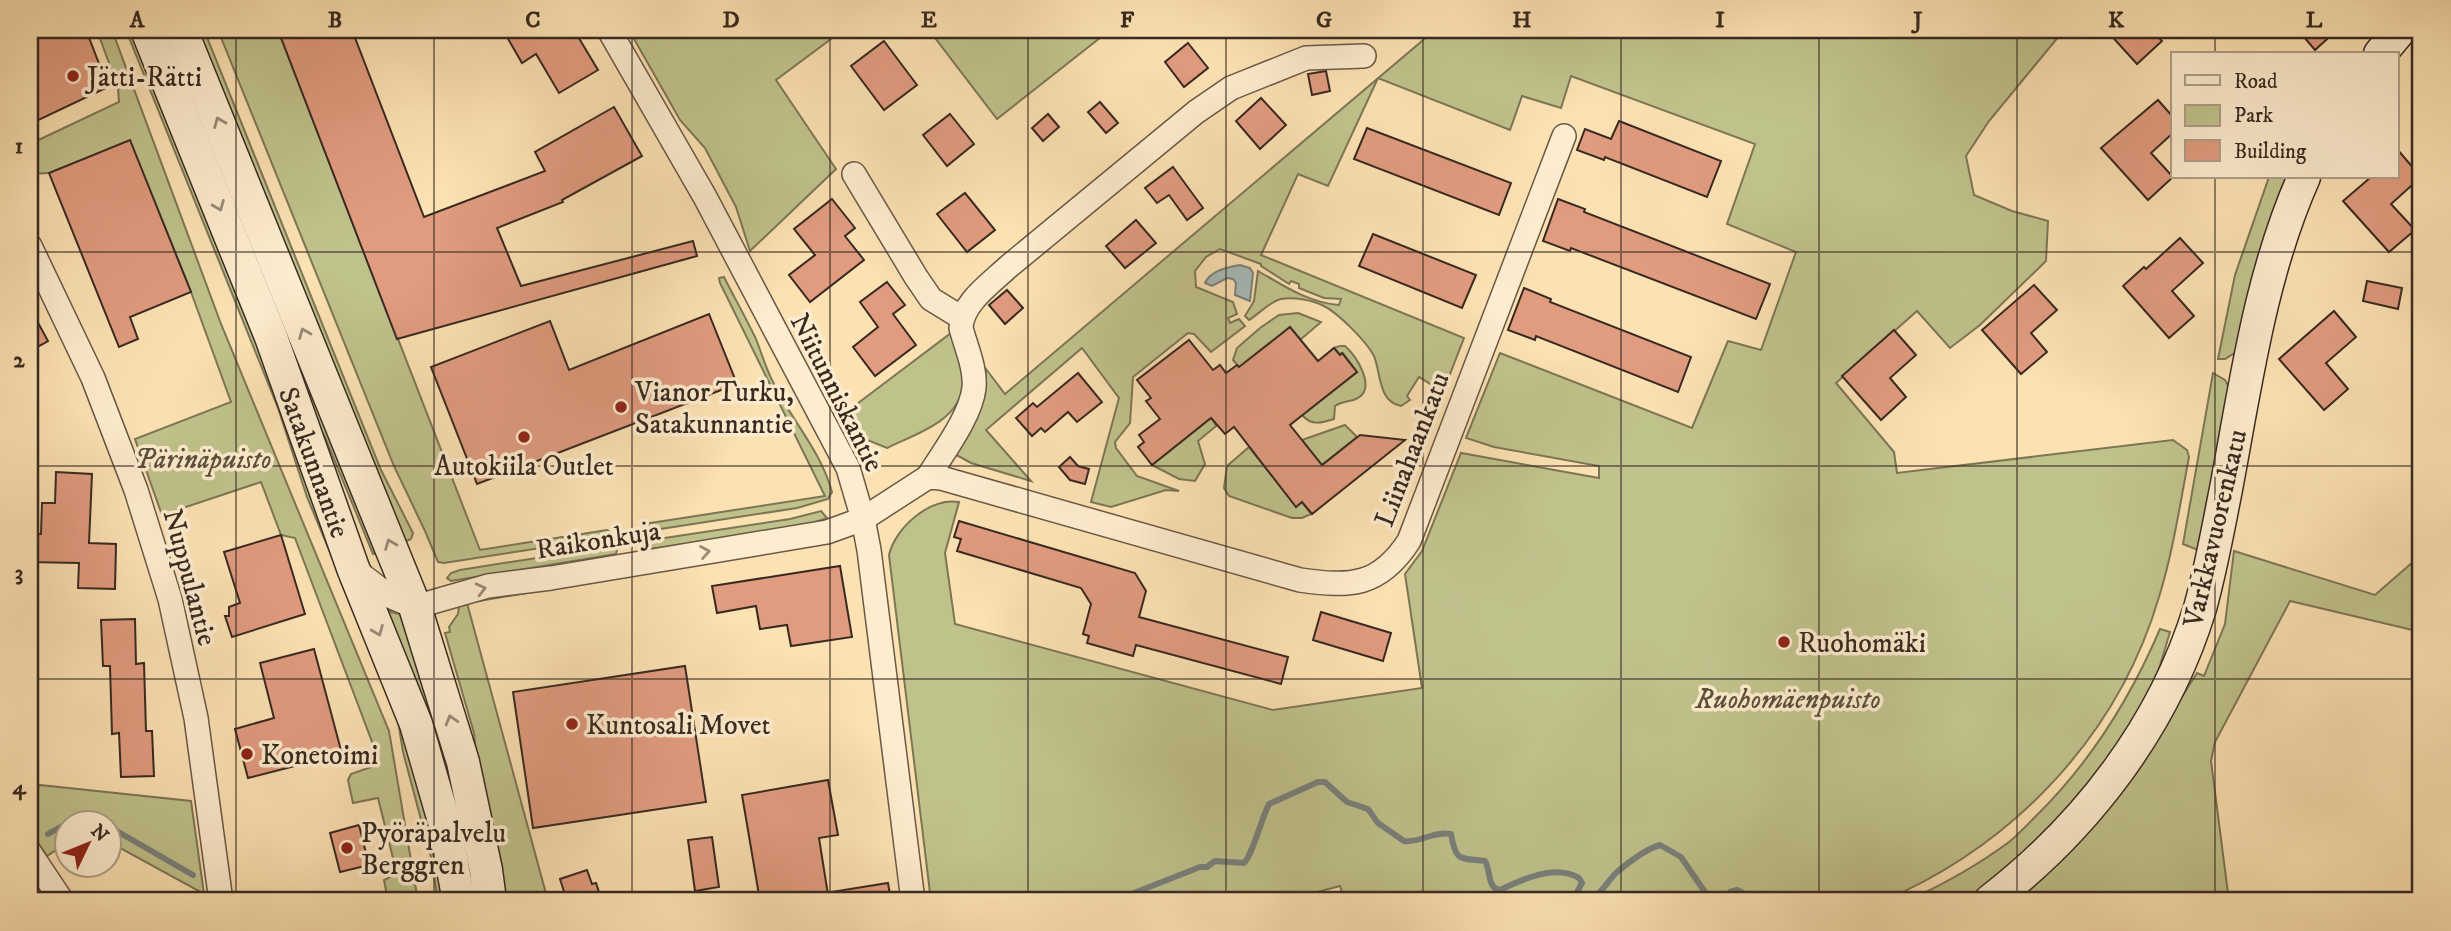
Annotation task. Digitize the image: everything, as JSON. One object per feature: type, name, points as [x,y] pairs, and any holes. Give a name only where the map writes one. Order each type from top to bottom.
[{"type":"main road","name":"Satakunnantie","points":[[147,30],[271,337],[353,568],[415,724],[444,821],[459,901]]},
{"type":"main road","name":"Satakunnantie","points":[[181,30],[415,607],[463,762],[490,901]]},
{"type":"main road","points":[[2382,52],[2400,30]]},
{"type":"main road","name":"Varkkavuorenkatu","points":[[1990,901],[2053,848],[2086,813],[2145,730],[2174,673],[2199,611],[2213,559],[2265,288],[2304,178]]},
{"type":"street","name":"Niitunniskantie","points":[[609,30],[705,197],[848,468],[863,519],[913,901]]},
{"type":"street","points":[[863,519],[928,477],[963,418],[974,387],[961,328],[962,318],[978,295],[1007,267],[1196,112],[1231,88],[1306,58],[1364,56]]},
{"type":"street","name":"Liinahaankatu","points":[[928,477],[941,478],[1300,580],[1339,585],[1371,578],[1383,571],[1401,553],[1416,524],[1564,136]]},
{"type":"street","points":[[854,174],[931,299],[962,318]]},
{"type":"street","name":"Nuppulantie","points":[[30,246],[93,378],[136,490],[170,599],[196,718],[222,901]]},
{"type":"street","name":"Raikonkuja","points":[[415,607],[488,586],[827,532],[863,519]]},
{"type":"street","points":[[353,568],[389,596],[415,607]]},
{"type":"street","points":[[30,853],[62,901]]},
{"type":"green space","name":"Pärinäpuisto","points":[[97,30],[112,30],[221,324],[389,731],[418,901],[388,901],[384,880],[397,874],[378,798],[353,803],[348,780],[351,774],[377,765],[377,755],[295,538],[281,535],[261,482],[162,515],[135,439],[231,402],[191,292],[130,141],[49,173],[30,174],[30,144],[119,102],[118,88]]},
{"type":"green space","points":[[126,30],[137,30],[245,301],[337,569],[307,497],[278,408]]},
{"type":"green space","points":[[160,30],[171,30],[380,552],[373,554],[325,437],[313,417]]},
{"type":"green space","points":[[193,30],[204,30],[381,470],[413,533],[411,539],[400,544]]},
{"type":"green space","points":[[218,30],[278,30],[480,550],[607,530],[614,535],[612,537],[438,562],[394,466]]},
{"type":"green space","points":[[629,30],[843,30],[776,80],[836,169],[750,251],[736,207],[705,148],[680,120]]},
{"type":"green space","points":[[929,30],[1110,30],[997,119]]},
{"type":"green space","name":"Ruohomäenpuisto","points":[[1435,30],[2064,30],[1989,121],[1966,156],[1974,195],[2012,211],[2048,221],[2046,261],[1980,325],[1950,348],[1917,311],[1836,383],[1894,452],[1897,473],[2173,440],[2187,450],[2189,457],[2168,563],[2141,648],[2117,695],[2088,740],[2055,780],[2017,817],[1976,849],[1931,878],[1883,901],[1345,901],[1340,886],[1283,901],[931,901],[889,555],[898,535],[915,516],[937,504],[959,502],[945,553],[955,624],[1273,710],[1422,688],[1405,574],[1422,551],[1461,453],[1599,478],[1599,466],[1494,447],[1466,438],[1500,353],[1692,428],[1728,341],[1761,350],[1796,252],[1727,224],[1755,144],[1571,76],[1561,108],[1522,96],[1510,130],[1378,78]]},
{"type":"green space","points":[[1378,78],[1328,186],[1298,174],[1261,255],[1464,338],[1443,392],[1419,377],[1407,396],[1410,400],[1401,406],[1388,399],[1370,350],[1344,321],[1319,304],[1298,299],[1281,299],[1268,305],[1249,320],[1245,316],[1254,301],[1258,271],[1317,301],[1339,305],[1341,299],[1324,298],[1299,288],[1299,284],[1291,281],[1289,284],[1261,264],[1220,249],[1206,257],[1195,271],[1196,287],[1233,302],[1237,314],[1228,318],[1230,323],[1239,319],[1245,326],[1211,352],[1194,334],[1188,333],[1133,377],[1130,423],[1115,442],[1116,448],[1137,476],[1179,491],[1166,490],[1111,507],[1091,502],[1119,398],[1082,348],[986,430],[1031,481],[971,463],[951,452],[983,395],[986,369],[1005,394]]},
{"type":"green space","points":[[2269,178],[2290,178],[2236,352],[2225,359],[2218,359],[2235,275]]},
{"type":"green space","points":[[724,277],[756,339],[781,398],[814,450],[832,492],[828,499],[797,508],[641,532],[644,524],[825,496],[720,283],[719,278]]},
{"type":"green space","points":[[1298,313],[1321,322],[1300,340],[1239,367],[1233,360],[1237,348],[1260,328],[1279,315]]},
{"type":"green space","points":[[951,333],[961,365],[963,385],[960,398],[945,418],[887,448],[850,433],[841,416]]},
{"type":"green space","points":[[1345,346],[1359,364],[1365,388],[1356,399],[1335,406],[1334,419],[1309,421],[1302,415],[1357,372],[1343,353],[1340,355],[1334,348]]},
{"type":"green space","points":[[2213,373],[2225,380],[2232,392],[2198,550],[2183,544]]},
{"type":"green space","points":[[1212,417],[1216,426],[1198,441],[1205,464],[1195,481],[1179,479],[1152,465]]},
{"type":"green space","points":[[1345,425],[1357,437],[1322,465],[1302,440]]},
{"type":"green space","points":[[1249,447],[1296,506],[1302,502],[1311,514],[1292,518],[1229,496],[1224,488],[1227,466]]},
{"type":"green space","points":[[821,511],[827,518],[804,526],[644,550],[638,542],[790,519]]},
{"type":"green space","points":[[618,545],[616,554],[451,581],[447,578],[451,573],[460,570]]},
{"type":"green space","points":[[2234,551],[2375,595],[2421,555],[2421,632],[2290,601],[2215,742],[2211,761],[2229,901],[2015,901],[2043,877],[2093,824],[2137,766],[2197,673],[2204,676],[2225,624]]},
{"type":"green space","points":[[346,580],[414,753],[446,901],[438,901],[431,857],[403,752],[398,721],[341,582]]},
{"type":"green space","points":[[539,589],[467,603],[548,901],[500,901],[480,790],[474,733],[445,633],[450,632],[449,627],[458,614],[459,606],[464,602]]},
{"type":"green space","points":[[383,605],[391,612],[403,615],[445,742],[478,901],[471,901]]},
{"type":"green space","points":[[2160,629],[2170,632],[2153,689],[2091,788],[1990,887],[1971,901],[1907,901],[1960,874],[2009,842],[2056,795],[2091,752],[2122,705]]},
{"type":"green space","points":[[40,785],[191,801],[204,894],[122,849],[122,808],[52,808],[52,853],[47,856],[30,831],[30,793]]},
{"type":"shaded area","points":[[1240,265],[1250,268],[1253,273],[1250,301],[1235,295],[1236,283],[1233,279],[1227,278],[1212,286],[1205,283],[1215,273]]},
{"type":"building","name":"Jätti-Rätti","points":[[30,30],[86,30],[108,87],[30,124]]},
{"type":"building","points":[[278,30],[352,30],[424,217],[545,171],[535,152],[614,107],[642,156],[562,200],[563,202],[497,228],[521,286],[693,241],[697,256],[397,339]]},
{"type":"building","points":[[503,30],[574,30],[598,70],[559,93],[536,54],[522,63]]},
{"type":"building","points":[[2106,30],[2152,30],[2162,41],[2137,64]]},
{"type":"building","points":[[2298,30],[2337,30],[2315,50]]},
{"type":"building","points":[[884,41],[917,85],[884,110],[851,66]]},
{"type":"building","points":[[1188,43],[1208,68],[1184,87],[1165,62]]},
{"type":"building","points":[[1326,71],[1330,91],[1312,95],[1308,74]]},
{"type":"building","points":[[1261,98],[1286,125],[1260,149],[1236,121]]},
{"type":"building","points":[[2158,100],[2171,115],[2171,135],[2151,153],[2172,178],[2148,200],[2101,148]]},
{"type":"building","points":[[1100,102],[1118,123],[1106,133],[1088,112]]},
{"type":"building","points":[[950,114],[974,144],[947,166],[923,135]]},
{"type":"building","points":[[1048,114],[1059,127],[1043,141],[1032,128]]},
{"type":"building","points":[[1619,121],[1721,161],[1707,197],[1605,157],[1604,160],[1577,150],[1585,129],[1611,139]]},
{"type":"building","points":[[1367,128],[1511,183],[1499,215],[1354,159]]},
{"type":"building","points":[[130,140],[191,292],[130,317],[138,339],[119,347],[49,173]]},
{"type":"building","points":[[2398,150],[2421,177],[2391,204],[2415,230],[2389,252],[2343,201],[2370,178],[2398,178]]},
{"type":"building","points":[[1173,167],[1203,208],[1187,220],[1169,195],[1157,203],[1145,188]]},
{"type":"building","points":[[965,193],[995,230],[967,252],[937,214]]},
{"type":"building","points":[[832,199],[855,228],[845,236],[864,260],[810,302],[789,275],[815,255],[794,229]]},
{"type":"building","points":[[1558,199],[1585,209],[1584,212],[1770,284],[1756,319],[1571,248],[1570,251],[1543,241]]},
{"type":"building","points":[[1136,220],[1156,243],[1125,268],[1106,246]]},
{"type":"building","points":[[1373,234],[1476,275],[1462,308],[1359,266]]},
{"type":"building","points":[[2180,238],[2203,263],[2172,291],[2194,316],[2169,338],[2123,286]]},
{"type":"building","points":[[2367,281],[2402,288],[2398,309],[2363,301]]},
{"type":"building","points":[[887,282],[905,305],[893,314],[916,345],[875,376],[853,347],[878,327],[860,302]]},
{"type":"building","points":[[2034,285],[2057,310],[2031,333],[2047,352],[2021,374],[1982,330]]},
{"type":"building","points":[[1524,288],[1551,299],[1550,302],[1691,357],[1678,392],[1536,336],[1535,340],[1508,330]]},
{"type":"building","points":[[1007,290],[1023,308],[1005,324],[989,305]]},
{"type":"building","points":[[30,308],[48,341],[30,351]]},
{"type":"building","points":[[2334,311],[2356,337],[2326,363],[2348,389],[2324,410],[2279,359]]},
{"type":"building","points":[[709,314],[737,384],[477,484],[431,367],[550,321],[569,370]]},
{"type":"building","points":[[1290,327],[1318,361],[1334,348],[1340,355],[1342,353],[1357,372],[1290,425],[1322,465],[1360,435],[1405,440],[1312,514],[1302,502],[1296,507],[1234,427],[1225,434],[1211,418],[1152,465],[1138,447],[1144,442],[1139,435],[1160,419],[1146,401],[1151,398],[1137,380],[1189,340],[1213,370],[1220,365],[1226,373],[1237,365],[1239,367]]},
{"type":"building","points":[[1894,330],[1916,355],[1890,378],[1906,397],[1881,420],[1842,376]]},
{"type":"building","points":[[1078,373],[1102,402],[1077,422],[1068,412],[1045,432],[1041,428],[1032,436],[1016,418],[1033,403],[1037,407]]},
{"type":"building","points":[[1070,457],[1078,466],[1089,469],[1085,484],[1070,480],[1059,467]]},
{"type":"building","points":[[56,472],[92,474],[89,543],[116,544],[115,589],[78,588],[79,563],[30,562],[30,534],[41,534],[42,503],[55,503]]},
{"type":"building","points":[[959,521],[1135,573],[1146,591],[1139,617],[1288,657],[1281,684],[1136,645],[1133,656],[1087,643],[1089,636],[1083,634],[1091,604],[1081,588],[957,551],[961,539],[954,537]]},
{"type":"building","points":[[281,535],[305,614],[232,637],[225,616],[229,616],[229,607],[240,603],[224,552]]},
{"type":"building","points":[[840,566],[852,637],[791,646],[787,625],[760,629],[756,606],[717,613],[712,586]]},
{"type":"building","points":[[1321,612],[1391,633],[1383,661],[1313,640]]},
{"type":"building","points":[[135,619],[136,664],[144,663],[146,731],[152,731],[154,776],[121,777],[119,733],[112,734],[110,666],[103,666],[101,620]]},
{"type":"building","points":[[314,649],[342,754],[248,778],[235,729],[274,718],[260,663]]},
{"type":"building","points":[[685,666],[706,802],[533,828],[513,692]]},
{"type":"building","points":[[828,780],[838,835],[819,838],[829,901],[760,901],[742,795]]},
{"type":"building","points":[[359,825],[369,865],[340,872],[330,833]]},
{"type":"building","points":[[712,837],[719,887],[695,891],[688,840]]},
{"type":"building","points":[[587,870],[592,884],[596,883],[602,901],[567,901],[560,879]]},
{"type":"building","points":[[888,883],[891,901],[832,901],[831,892]]},
{"type":"waterway","points":[[1089,901],[1101,895],[1116,900],[1200,867],[1207,867],[1215,861],[1244,863],[1269,804],[1318,782],[1325,782],[1347,802],[1368,809],[1378,823],[1404,841],[1451,834],[1455,850],[1460,857],[1485,861],[1491,883],[1496,889],[1500,890],[1539,875],[1560,872],[1579,878],[1582,883],[1576,894],[1584,900],[1591,900],[1622,868],[1660,845],[1681,857],[1711,901]]},
{"type":"waterway","points":[[48,834],[52,832]]},
{"type":"waterway","points":[[122,834],[193,875]]},
{"type":"waterway","points":[[1725,901],[1730,892],[1737,890],[1758,901]]},
{"type":"place","name":"Jätti-Rätti","points":[[73,76]]},
{"type":"place","name":"Vianor Turku, Satakunnantie","points":[[621,407]]},
{"type":"place","name":"Autokiila Outlet","points":[[524,437]]},
{"type":"place","name":"Ruohomäki","points":[[1784,642]]},
{"type":"place","name":"Kuntosali Movet","points":[[572,724]]},
{"type":"place","name":"Konetoimi","points":[[247,754]]},
{"type":"place","name":"Pyöräpalvelu Berggren","points":[[347,848]]}]
